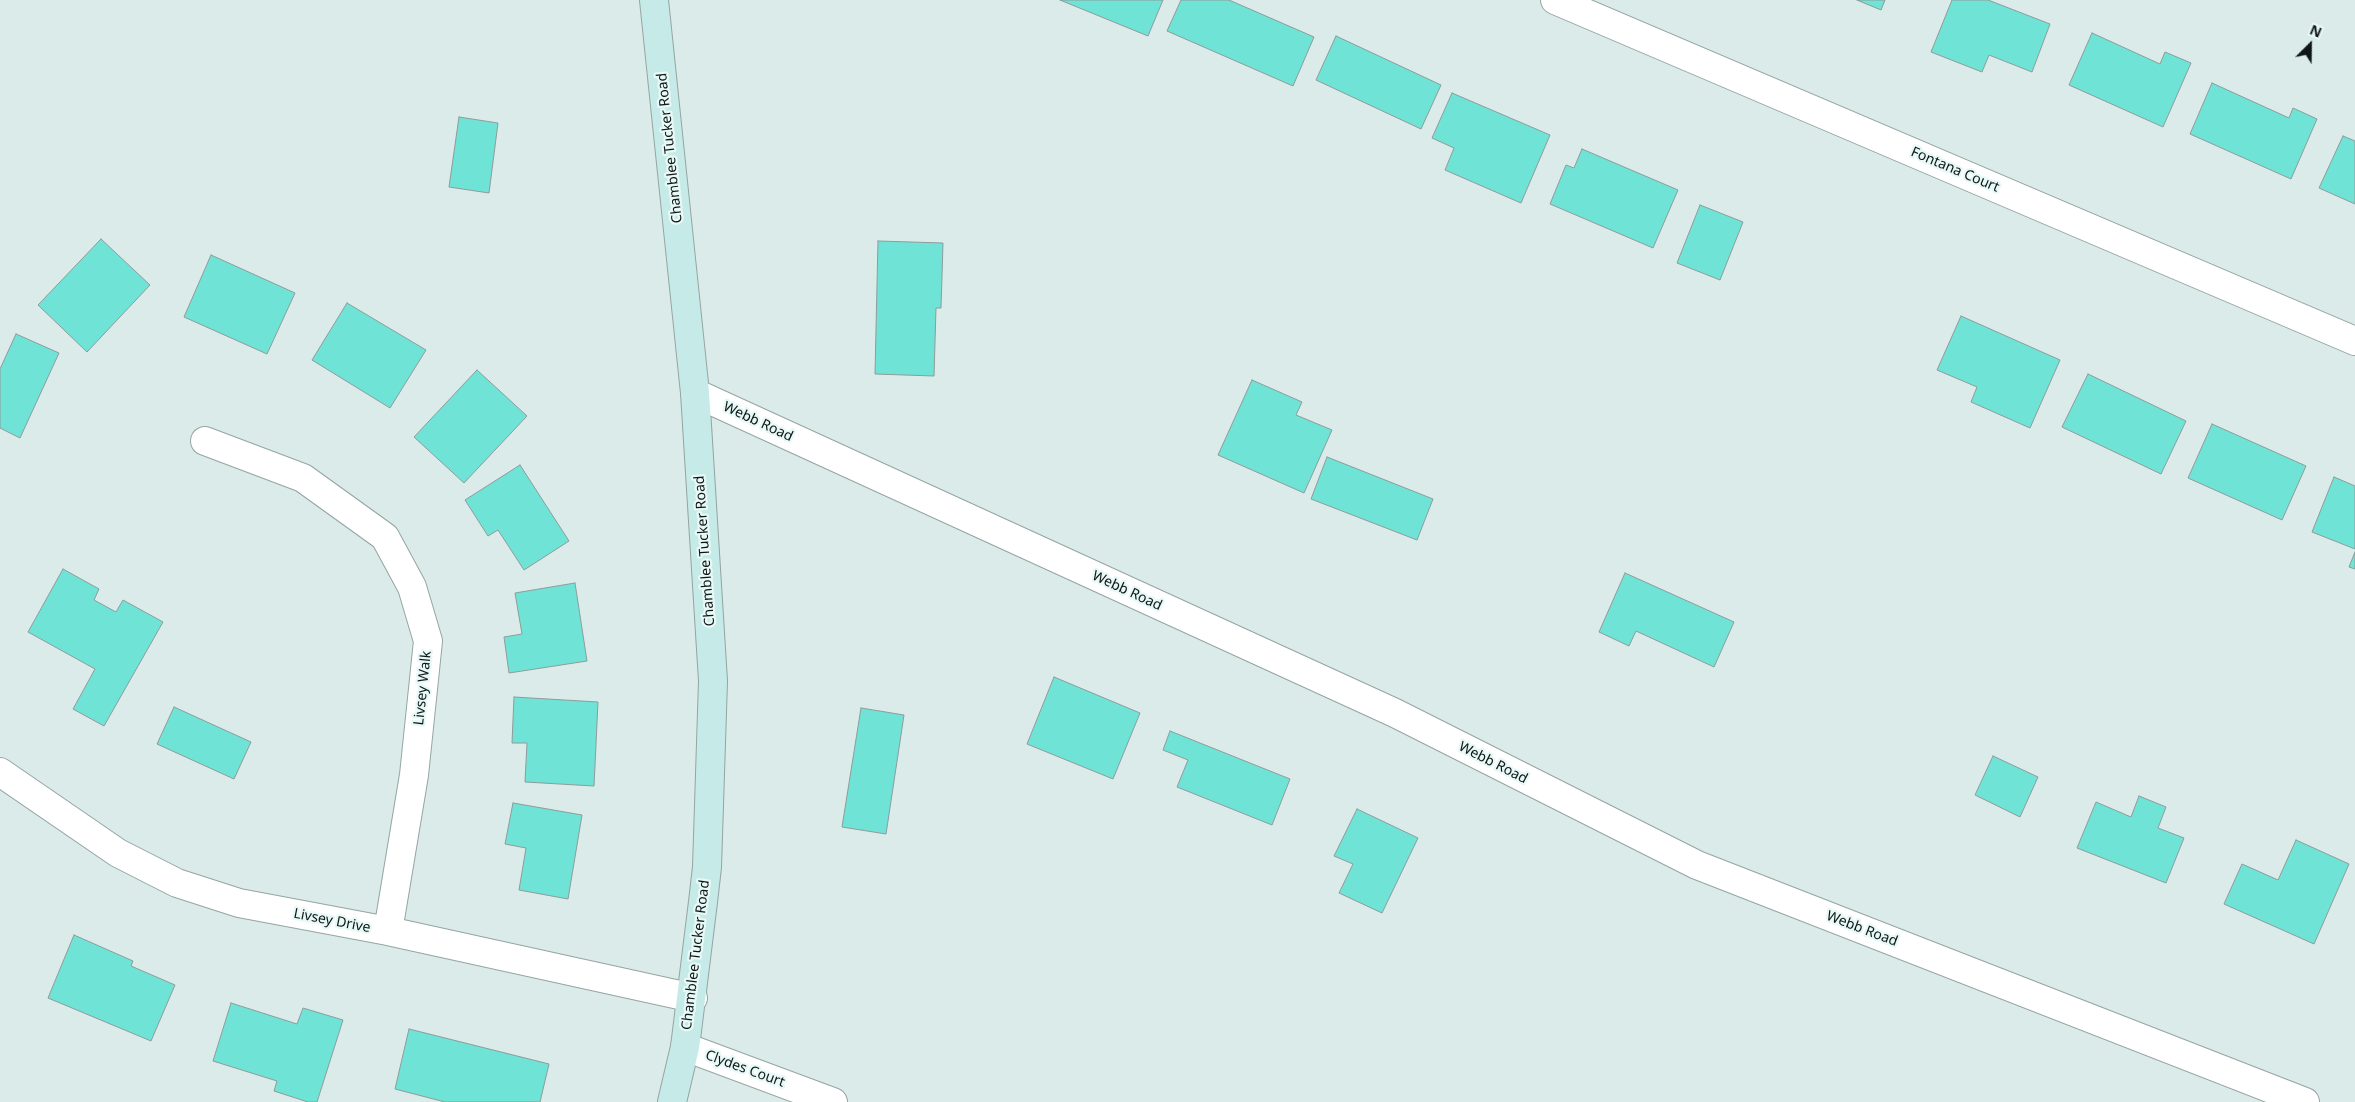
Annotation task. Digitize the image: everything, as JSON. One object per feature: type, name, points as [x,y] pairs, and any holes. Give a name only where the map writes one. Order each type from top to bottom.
[{"type":"main road","name":"Chamblee Tucker Road","points":[[654,0],[695,393],[713,682],[706,867],[693,998],[686,1047],[672,1102]]},
{"type":"street","name":"Fontana Court","points":[[1554,0],[2355,340]]},
{"type":"street","name":"Webb Road","points":[[695,393],[1395,714],[1697,865],[2304,1102]]},
{"type":"street","name":"Livsey Walk","points":[[205,440],[303,478],[385,537],[412,587],[428,641],[414,775],[388,931]]},
{"type":"street","name":"Livsey Drive","points":[[0,772],[118,853],[177,883],[239,903],[388,931],[693,998]]},
{"type":"street","name":"Clydes Court","points":[[686,1047],[832,1102]]},
{"type":"building","points":[[1060,0],[1163,0],[1148,36]]},
{"type":"building","points":[[1181,0],[1229,0],[1314,37],[1293,86],[1167,31]]},
{"type":"building","points":[[1857,0],[1885,0],[1881,10]]},
{"type":"building","points":[[1952,0],[1988,0],[2050,24],[2032,72],[1989,55],[1982,72],[1931,52]]},
{"type":"building","points":[[2092,33],[2160,64],[2165,52],[2191,63],[2163,127],[2069,85]]},
{"type":"building","points":[[1336,36],[1441,85],[1421,129],[1316,80]]},
{"type":"building","points":[[2212,83],[2289,118],[2293,108],[2317,119],[2291,179],[2190,134]]},
{"type":"building","points":[[1452,93],[1550,135],[1521,203],[1445,170],[1454,148],[1432,138]]},
{"type":"building","points":[[459,117],[498,123],[489,193],[449,187]]},
{"type":"building","points":[[2343,136],[2355,141],[2355,204],[2319,188]]},
{"type":"building","points":[[1582,149],[1678,190],[1653,248],[1550,204],[1566,165],[1574,168]]},
{"type":"building","points":[[1700,205],[1743,222],[1720,280],[1677,263]]},
{"type":"building","points":[[101,239],[150,285],[87,352],[38,305]]},
{"type":"building","points":[[878,241],[943,243],[941,308],[936,308],[934,376],[875,374]]},
{"type":"building","points":[[211,255],[295,293],[267,354],[184,317]]},
{"type":"building","points":[[347,303],[426,350],[390,408],[312,360]]},
{"type":"building","points":[[1961,316],[2060,360],[2030,428],[1971,402],[1977,387],[1937,370]]},
{"type":"building","points":[[16,334],[59,353],[20,438],[0,428],[0,369]]},
{"type":"building","points":[[477,370],[527,416],[464,483],[414,437]]},
{"type":"building","points":[[2088,374],[2186,421],[2161,474],[2062,427]]},
{"type":"building","points":[[1252,380],[1302,402],[1296,415],[1332,430],[1304,493],[1218,455]]},
{"type":"building","points":[[2212,424],[2306,466],[2282,520],[2188,478]]},
{"type":"building","points":[[1327,457],[1433,499],[1417,540],[1311,499]]},
{"type":"building","points":[[520,465],[569,541],[524,570],[498,530],[488,536],[465,500]]},
{"type":"building","points":[[2334,477],[2355,486],[2355,549],[2312,532]]},
{"type":"building","points":[[2355,552],[2355,569],[2349,567]]},
{"type":"building","points":[[63,569],[99,589],[94,600],[116,612],[123,600],[163,622],[104,726],[73,709],[95,669],[28,632]]},
{"type":"building","points":[[1625,573],[1734,622],[1714,667],[1636,631],[1629,646],[1599,632]]},
{"type":"building","points":[[575,583],[587,661],[509,673],[504,637],[522,634],[515,593]]},
{"type":"building","points":[[1054,677],[1140,713],[1113,779],[1027,744]]},
{"type":"building","points":[[514,697],[598,702],[594,786],[525,782],[527,743],[512,743]]},
{"type":"building","points":[[174,707],[251,742],[234,779],[157,744]]},
{"type":"building","points":[[861,708],[904,715],[886,834],[842,827]]},
{"type":"building","points":[[1170,731],[1290,779],[1272,825],[1177,787],[1188,760],[1163,750]]},
{"type":"building","points":[[1993,756],[2038,777],[2020,817],[1975,795]]},
{"type":"building","points":[[2139,796],[2166,807],[2158,828],[2184,838],[2166,883],[2077,848],[2096,802],[2131,817]]},
{"type":"building","points":[[513,803],[582,815],[568,899],[519,890],[526,848],[505,844]]},
{"type":"building","points":[[1357,809],[1418,838],[1382,913],[1339,893],[1353,864],[1334,856]]},
{"type":"building","points":[[2296,840],[2349,864],[2314,944],[2224,904],[2242,864],[2278,880]]},
{"type":"building","points":[[74,935],[133,961],[131,966],[175,985],[151,1041],[48,998]]},
{"type":"building","points":[[231,1003],[297,1024],[303,1008],[343,1020],[317,1102],[308,1102],[274,1091],[277,1081],[213,1061]]},
{"type":"building","points":[[409,1029],[549,1064],[540,1102],[445,1102],[395,1089]]}]
